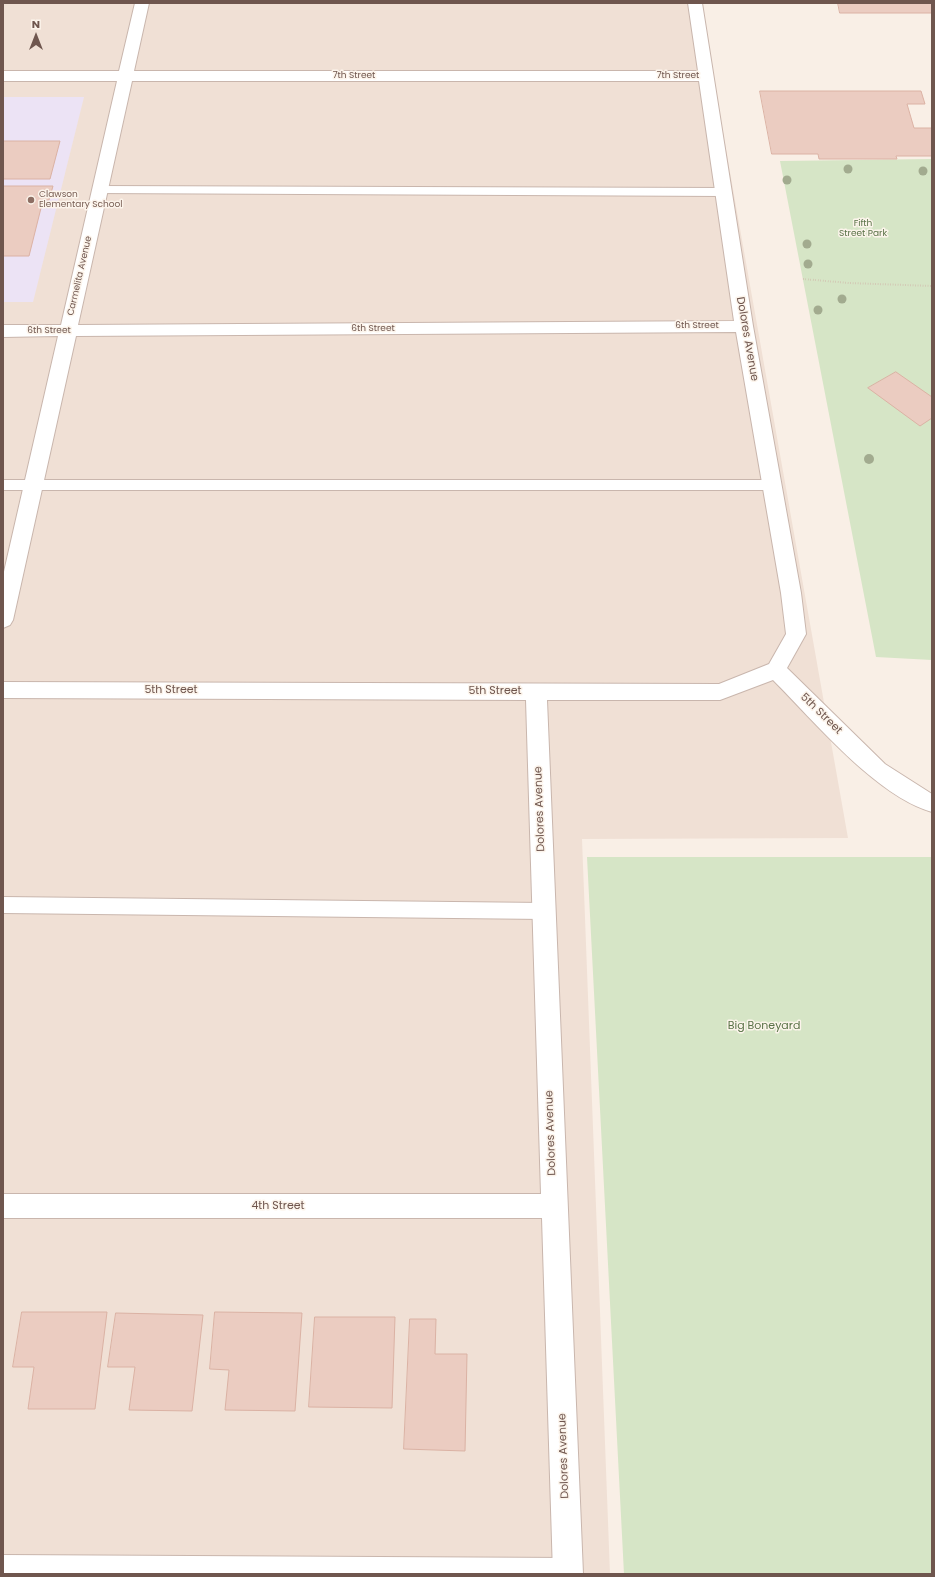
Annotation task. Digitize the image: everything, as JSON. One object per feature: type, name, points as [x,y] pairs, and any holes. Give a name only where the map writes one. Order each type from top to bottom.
[{"type":"street","name":"Carmelita Avenue","points":[[3,620],[142,3]]},
{"type":"street","name":"Dolores Avenue","points":[[695,3],[744,326],[791,593],[796,634],[776,670]]},
{"type":"street","name":"7th Street","points":[[3,76],[706,76]]},
{"type":"street","name":"6th Street","points":[[3,331],[744,326]]},
{"type":"street","name":"5th Street","points":[[3,690],[720,692],[776,670],[877,770],[925,801],[932,803]]},
{"type":"street","name":"Dolores Avenue","points":[[536,691],[568,1572]]},
{"type":"street","name":"4th Street","points":[[3,1206],[554,1206]]},
{"type":"lane","points":[[100,190],[724,192]]},
{"type":"lane","points":[[3,485],[772,485]]},
{"type":"lane","points":[[3,905],[544,911]]},
{"type":"lane","points":[[3,1567],[568,1572]]},
{"type":"path","points":[[803,279],[849,283],[932,286]]},
{"type":"shaded area","points":[[3,3],[700,3],[848,838],[582,839],[610,1574],[3,1574]]},
{"type":"shaded area","name":"Clawson Elementary School","points":[[3,97],[84,97],[33,302],[3,302]]},
{"type":"green space","name":"Fifth Street Park","points":[[932,159],[932,660],[876,657],[780,161]]},
{"type":"green space","name":"Big Boneyard","points":[[587,857],[932,857],[932,1574],[624,1574]]},
{"type":"building","points":[[838,3],[932,3],[932,13],[840,13]]},
{"type":"building","points":[[760,91],[921,91],[925,104],[907,104],[914,128],[932,128],[932,156],[896,156],[897,159],[819,159],[818,154],[772,154]]},
{"type":"building","points":[[3,141],[60,141],[50,179],[3,179]]},
{"type":"building","points":[[3,186],[53,186],[49,200],[43,200],[29,256],[3,256]]},
{"type":"building","points":[[896,372],[932,397],[932,418],[920,426],[868,388]]},
{"type":"building","points":[[22,1312],[107,1312],[95,1409],[28,1409],[34,1367],[13,1367]]},
{"type":"building","points":[[215,1312],[302,1313],[295,1411],[225,1410],[229,1370],[210,1369]]},
{"type":"building","points":[[116,1313],[203,1315],[192,1411],[129,1410],[135,1367],[108,1367]]},
{"type":"building","points":[[315,1317],[395,1317],[392,1408],[309,1407]]},
{"type":"building","points":[[410,1319],[436,1319],[435,1354],[467,1354],[465,1451],[404,1449]]},
{"type":"place","name":"Clawson Elementary School","points":[[31,200]]}]
